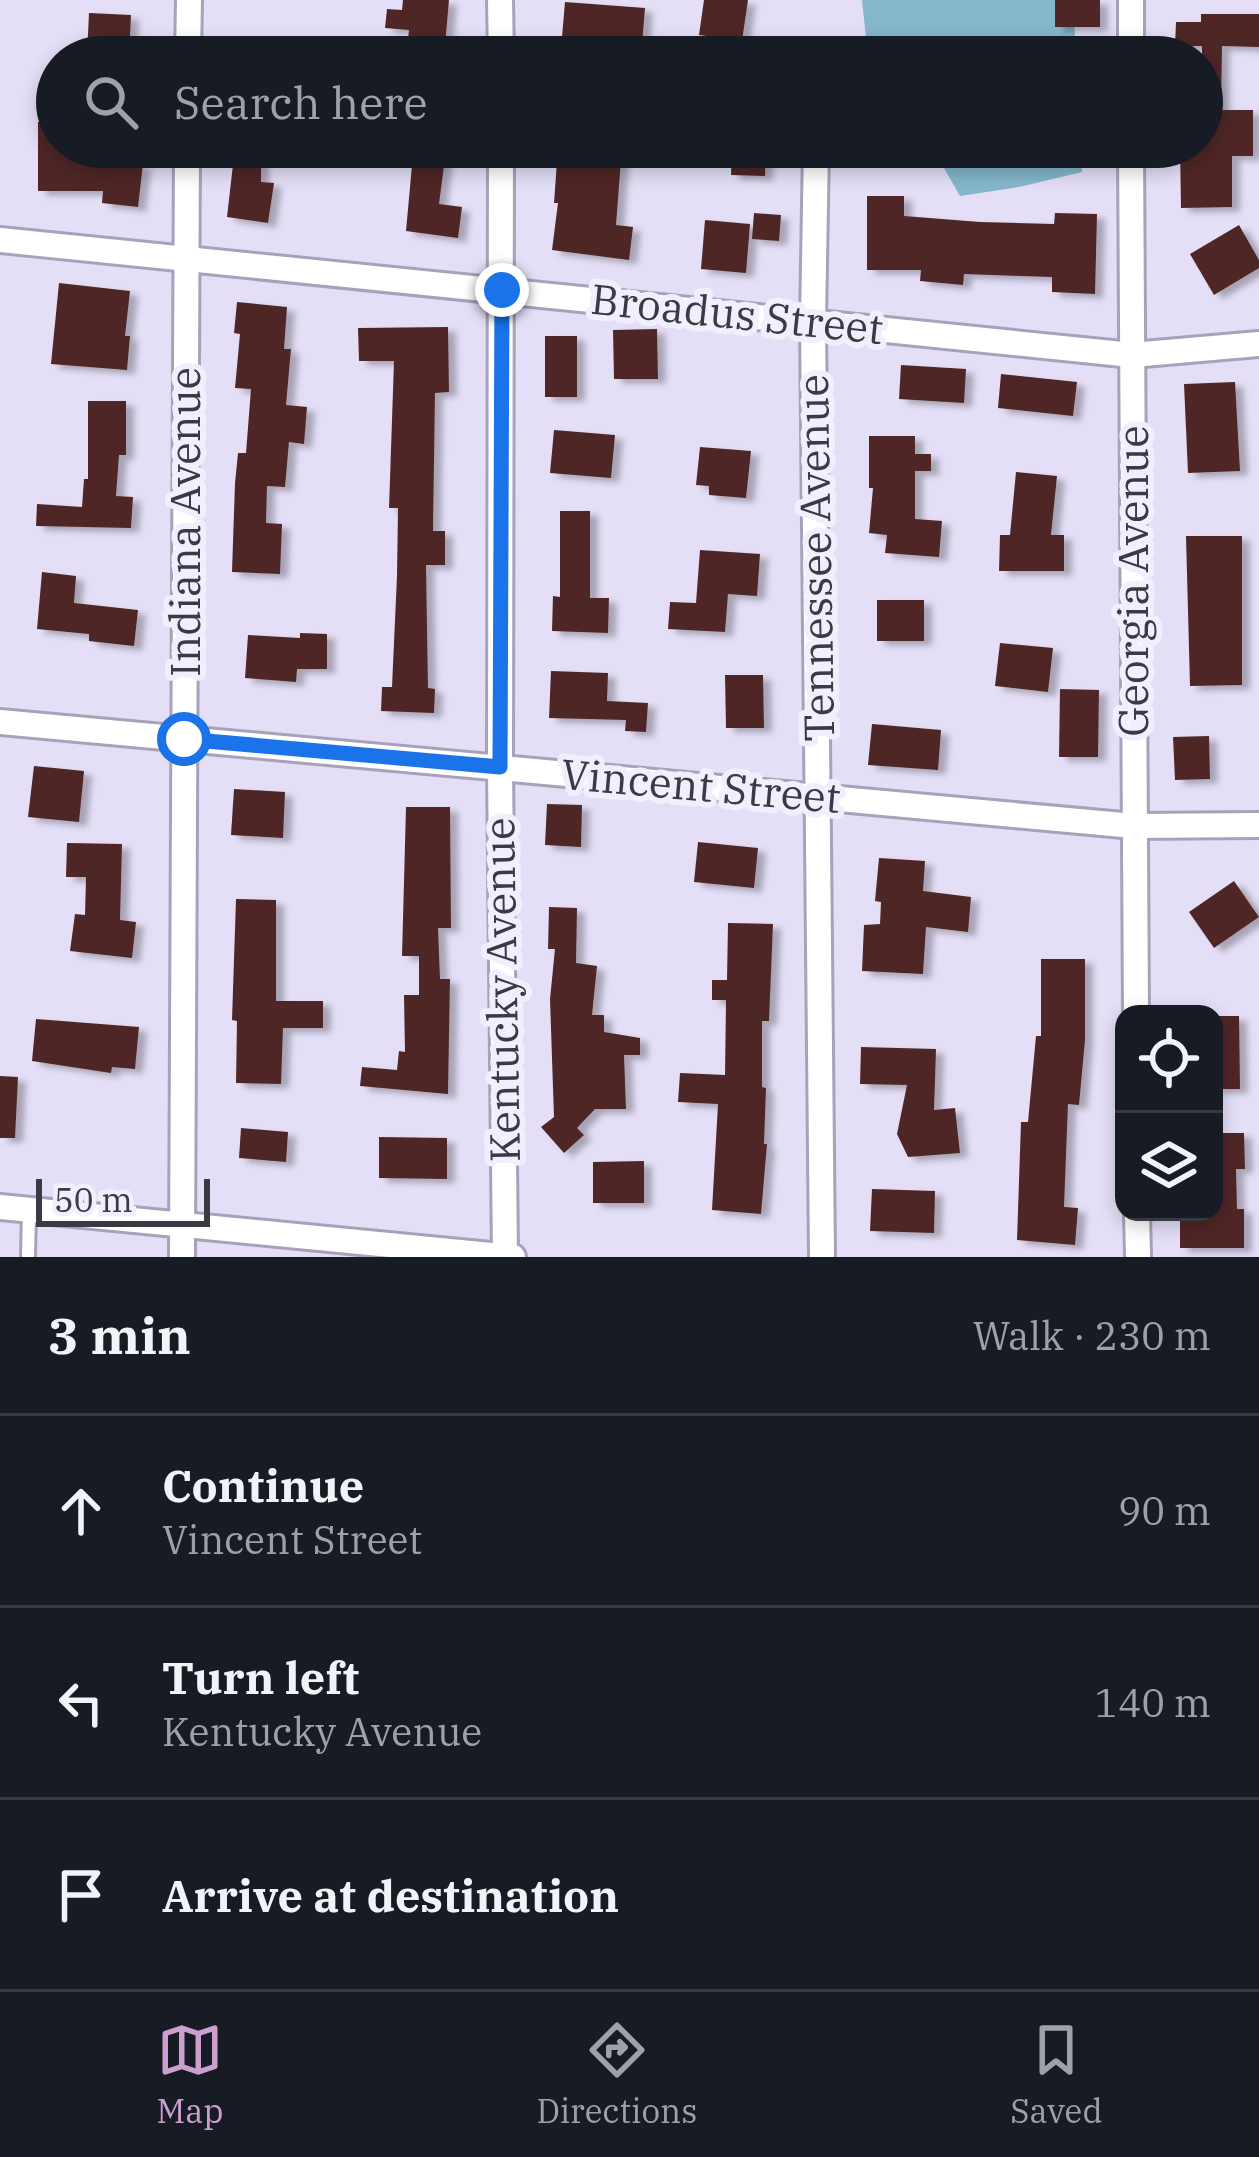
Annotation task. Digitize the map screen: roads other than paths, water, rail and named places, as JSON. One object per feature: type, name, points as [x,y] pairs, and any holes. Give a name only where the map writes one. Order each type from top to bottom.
[{"type":"street","points":[[188,36],[189,0]]},
{"type":"street","points":[[500,0],[501,36]]},
{"type":"street","points":[[1131,0],[1131,36]]},
{"type":"street","name":"Indiana Avenue","points":[[182,1257],[187,168]]},
{"type":"street","name":"Kentucky Avenue","points":[[501,168],[500,767],[508,1257]]},
{"type":"street","name":"Tennessee Avenue","points":[[816,168],[822,1257]]},
{"type":"street","name":"Georgia Avenue","points":[[1131,168],[1136,1005]]},
{"type":"street","name":"Broadus Street","points":[[0,240],[1132,355],[1259,344]]},
{"type":"street","name":"Vincent Street","points":[[0,722],[1134,826],[1259,825]]},
{"type":"street","points":[[0,1207],[508,1257]]},
{"type":"street","points":[[1138,1221],[1138,1257]]},
{"type":"lane","points":[[28,1257],[29,1210]]},
{"type":"water","points":[[862,0],[1073,0],[1075,36],[866,36]]},
{"type":"water","points":[[944,168],[1082,168],[1082,172],[1019,187],[960,196]]}]
